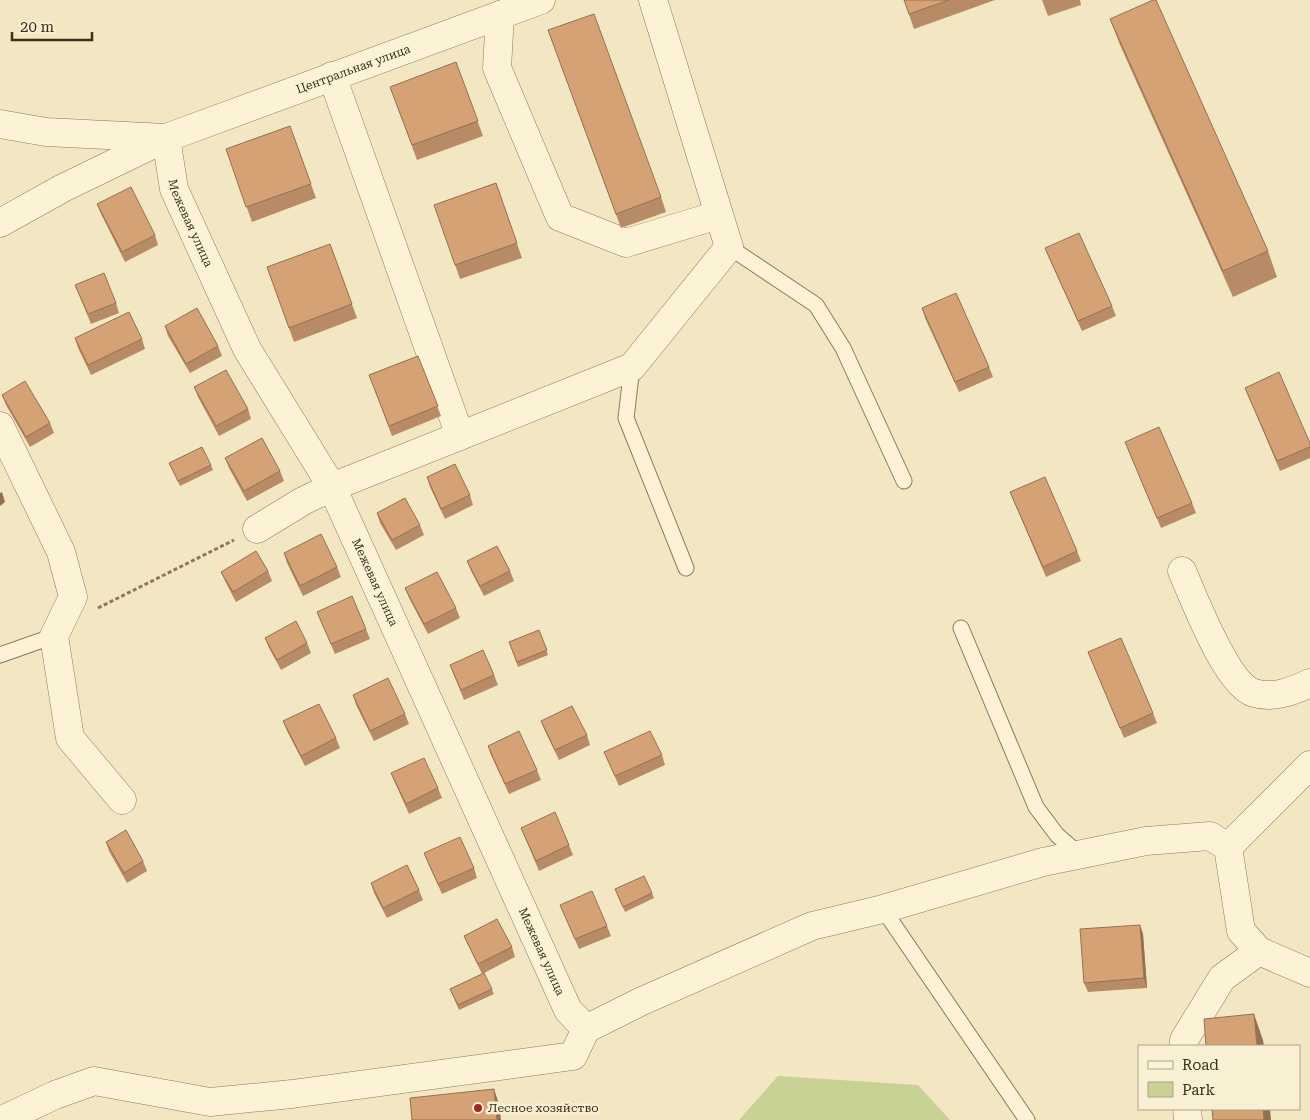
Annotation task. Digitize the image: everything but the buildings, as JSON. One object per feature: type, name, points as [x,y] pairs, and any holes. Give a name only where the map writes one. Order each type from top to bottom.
[{"type":"street","name":"Центральная улица","points":[[0,223],[63,188],[166,138],[541,0]]},
{"type":"street","points":[[257,529],[303,501],[332,487],[632,367],[729,247],[653,0]]},
{"type":"street","points":[[500,15],[497,68],[560,217],[626,243],[718,215]]},
{"type":"street","points":[[332,76],[460,436]]},
{"type":"street","name":"Центральная улица","points":[[0,124],[46,132],[166,138]]},
{"type":"street","name":"Межевая улица","points":[[166,138],[174,189],[247,349],[332,487],[568,1010],[586,1029]]},
{"type":"street","points":[[0,426],[61,552],[73,598],[54,636],[70,738],[122,800]]},
{"type":"street","points":[[1182,571],[1219,655],[1238,680],[1253,693],[1286,694],[1310,684]]},
{"type":"street","points":[[1228,847],[1310,765]]},
{"type":"street","points":[[2,1120],[55,1095],[94,1081],[210,1102],[292,1094],[573,1056],[586,1029],[640,1002],[812,926],[883,910],[1043,862],[1146,841],[1210,836],[1228,847],[1241,931],[1259,951],[1310,973]]},
{"type":"street","points":[[1184,1045],[1184,1040],[1222,978],[1259,951]]},
{"type":"lane","points":[[729,247],[816,305],[843,348],[904,481]]},
{"type":"lane","points":[[632,367],[626,418],[686,568]]},
{"type":"lane","points":[[961,628],[1036,807],[1057,834],[1080,855]]},
{"type":"lane","points":[[0,655],[54,636]]},
{"type":"lane","points":[[883,910],[1027,1120]]},
{"type":"path","points":[[97,609],[257,529]]},
{"type":"green space","points":[[778,1076],[918,1085],[950,1120],[739,1120]]},
{"type":"place","name":"Лесное хозяйство","points":[[478,1108]]}]
